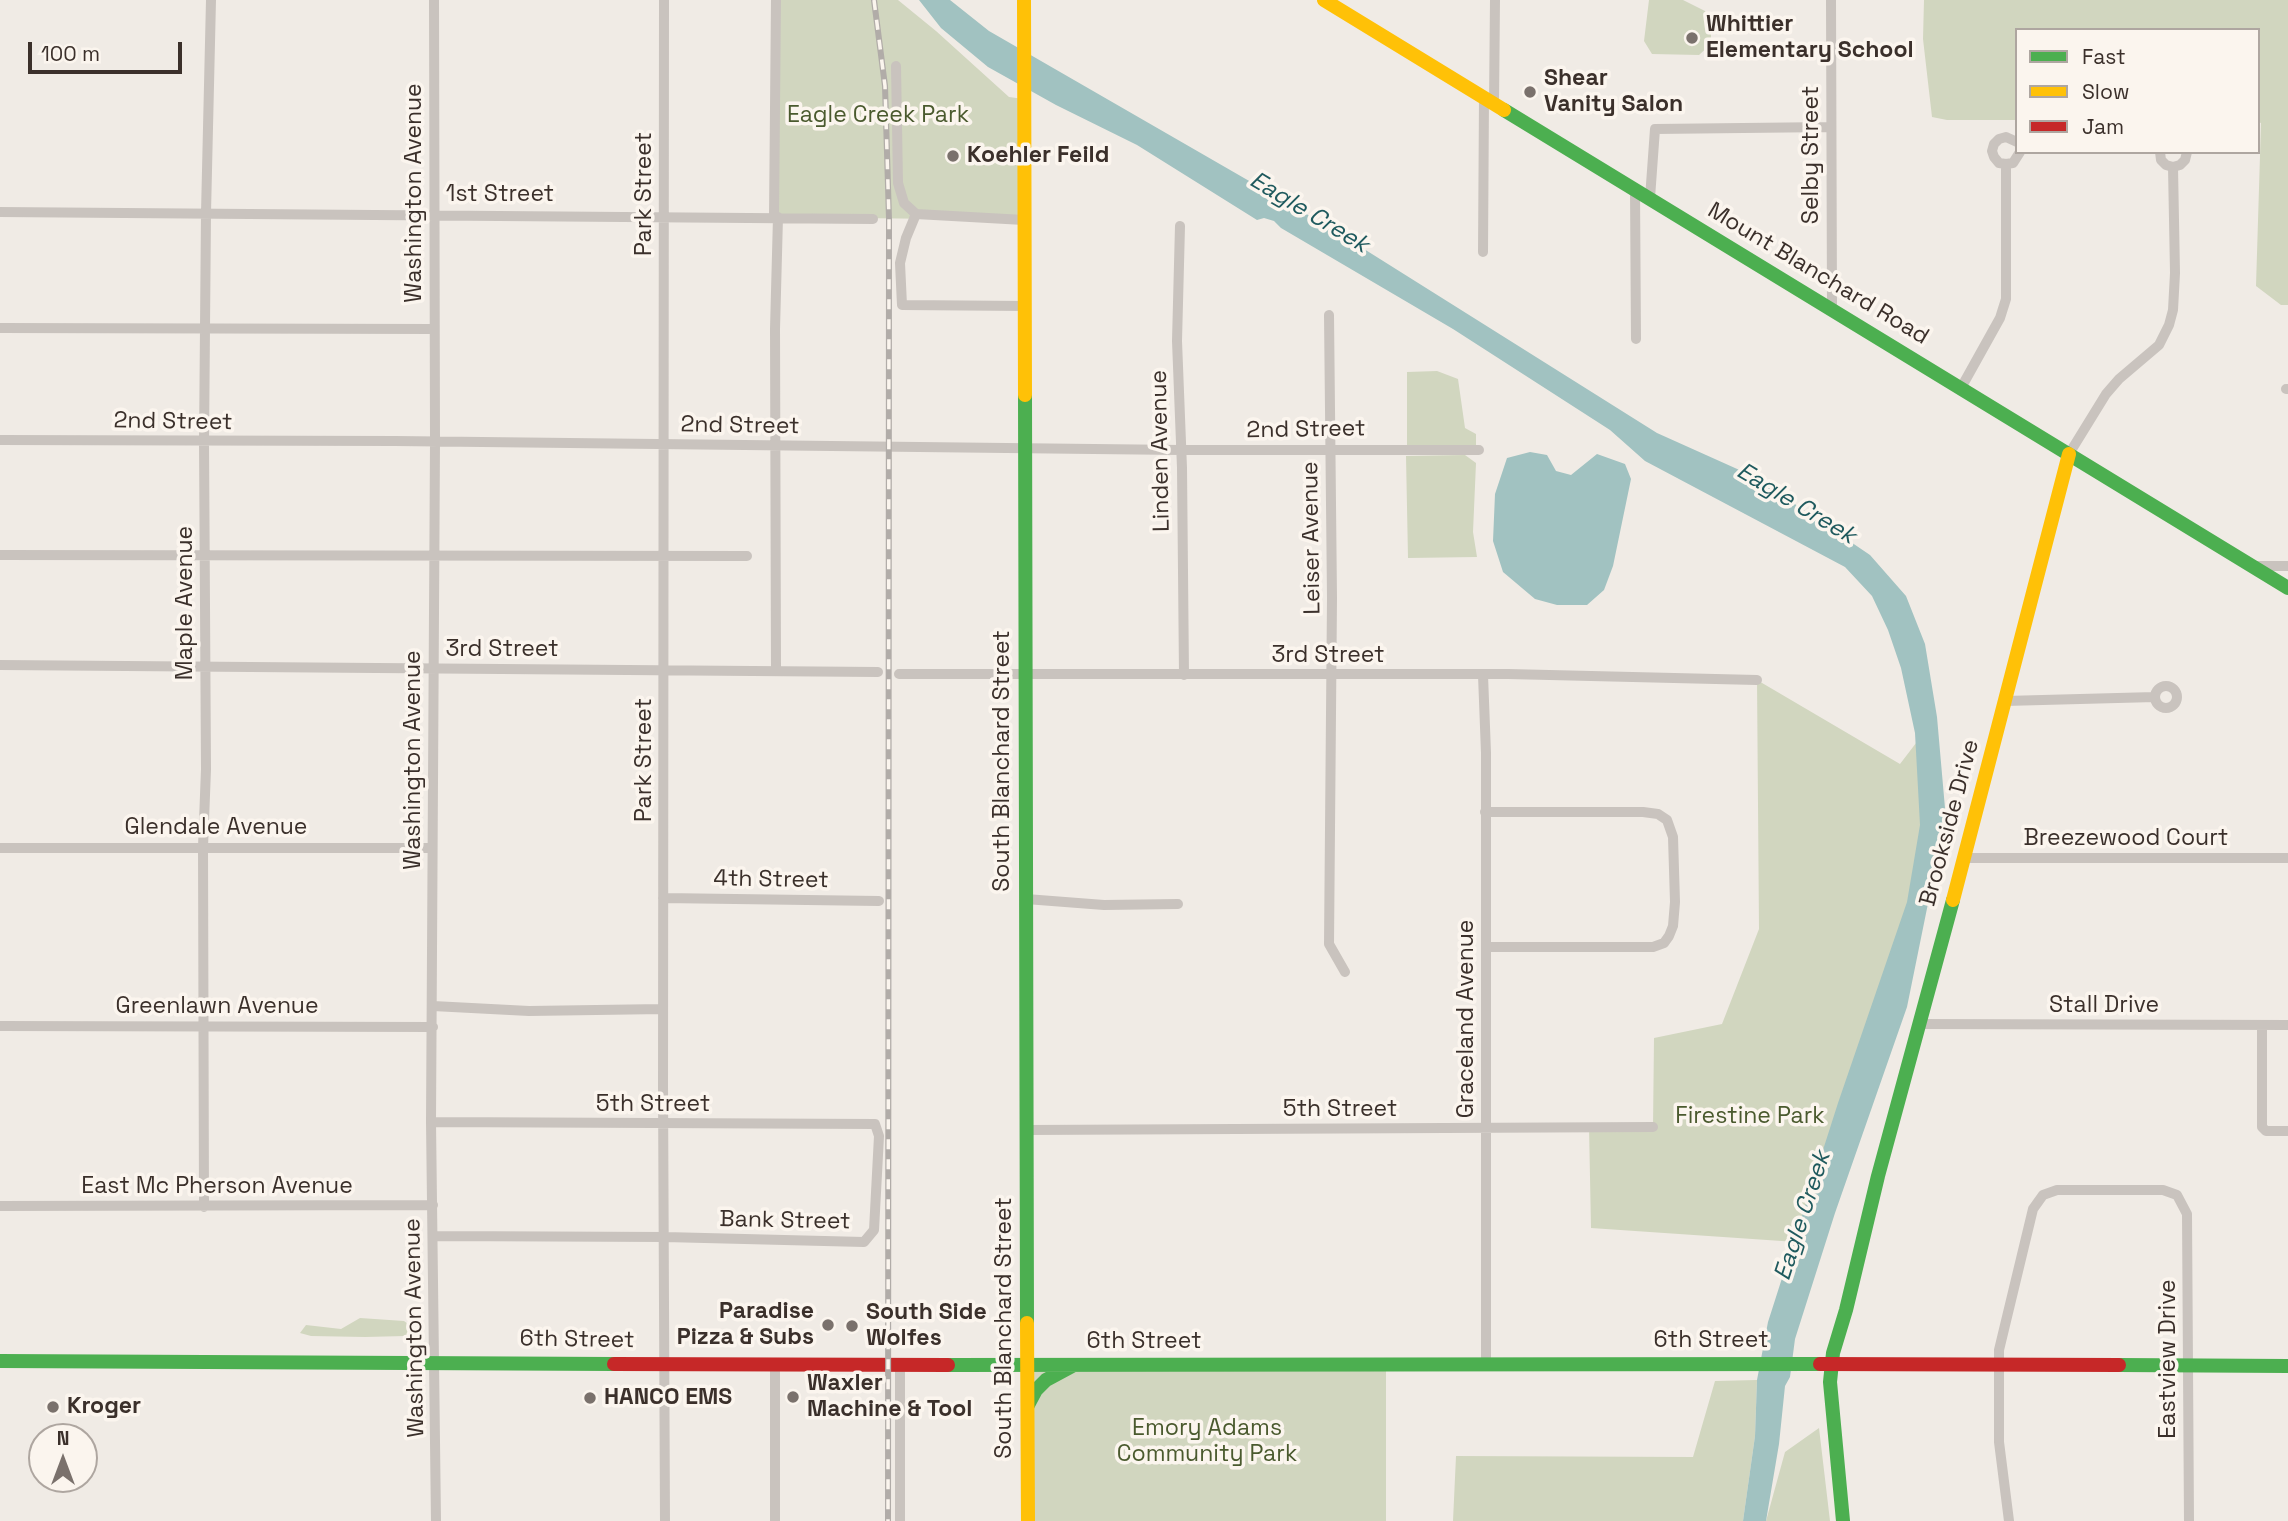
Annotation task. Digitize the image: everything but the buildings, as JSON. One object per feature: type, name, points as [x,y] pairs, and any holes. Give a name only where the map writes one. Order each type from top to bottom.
[{"type":"street","name":"Maple Avenue","points":[[204,1207],[205,213],[211,0]]},
{"type":"street","name":"Washington Avenue","points":[[434,0],[435,442],[431,1122],[436,1521]]},
{"type":"street","name":"Park Street","points":[[664,0],[665,1521]]},
{"type":"street","points":[[776,0],[776,671]]},
{"type":"street","name":"South Blanchard Street","points":[[1024,0],[1028,1521]]},
{"type":"street","name":"Mount Blanchard Road","points":[[1324,0],[2288,588]]},
{"type":"street","points":[[1483,251],[1495,0]]},
{"type":"street","name":"Selby Street","points":[[1831,0],[1832,309]]},
{"type":"street","points":[[896,66],[898,183],[904,203],[916,214],[1024,219]]},
{"type":"street","points":[[1650,198],[1656,129],[1831,127]]},
{"type":"street","points":[[2015,141],[2006,137],[1999,139],[1994,144],[1994,158],[1999,163],[2013,163],[2019,154]]},
{"type":"street","points":[[2160,154],[2161,160],[2173,167],[2180,165],[2186,154]]},
{"type":"street","points":[[1961,388],[2000,318],[2006,299],[2006,164]]},
{"type":"street","name":"Brookside Drive","points":[[1843,1521],[1830,1365],[2069,454],[2106,394],[2119,379],[2159,345],[2169,324],[2173,310],[2175,273],[2173,167]]},
{"type":"street","points":[[1635,190],[1636,339]]},
{"type":"street","name":"1st Street","points":[[0,212],[873,219]]},
{"type":"street","points":[[916,214],[900,263],[902,305],[1025,306]]},
{"type":"street","name":"Linden Avenue","points":[[1180,226],[1177,341],[1184,675]]},
{"type":"street","name":"Leiser Avenue","points":[[1329,315],[1332,676],[1329,943],[1345,972]]},
{"type":"street","points":[[0,328],[434,329]]},
{"type":"street","name":"2nd Street","points":[[0,440],[1479,450]]},
{"type":"street","points":[[0,555],[747,556]]},
{"type":"street","points":[[2253,566],[2288,566]]},
{"type":"street","name":"3rd Street","points":[[0,665],[878,673]]},
{"type":"street","name":"3rd Street","points":[[899,674],[1483,675],[1757,680]]},
{"type":"street","name":"Graceland Avenue","points":[[1483,675],[1486,1363]]},
{"type":"street","points":[[2005,701],[2155,697]]},
{"type":"street","points":[[1485,812],[1643,812],[1664,817],[1670,825],[1674,852],[1675,910],[1673,926],[1664,943],[1653,947],[1486,947]]},
{"type":"street","name":"Glendale Avenue","points":[[0,848],[432,848]]},
{"type":"street","name":"Breezewood Court","points":[[1964,858],[2288,858]]},
{"type":"street","name":"4th Street","points":[[663,898],[879,901]]},
{"type":"street","points":[[1026,899],[1104,905],[1178,904]]},
{"type":"street","points":[[433,1006],[529,1011],[663,1009]]},
{"type":"street","name":"Stall Drive","points":[[1919,1024],[2288,1025]]},
{"type":"street","points":[[2262,1025],[2262,1127],[2266,1131],[2288,1131]]},
{"type":"street","name":"Greenlawn Avenue","points":[[0,1026],[433,1027]]},
{"type":"street","name":"5th Street","points":[[431,1122],[875,1124]]},
{"type":"street","name":"Bank Street","points":[[665,1237],[864,1242],[874,1230],[879,1136],[875,1124]]},
{"type":"street","name":"5th Street","points":[[1027,1130],[1653,1127]]},
{"type":"street","name":"Eastview Drive","points":[[1998,1365],[1999,1350],[2033,1209],[2043,1195],[2057,1190],[2163,1190],[2175,1193],[2185,1207],[2187,1221],[2189,1521]]},
{"type":"street","name":"East Mc Pherson Avenue","points":[[0,1206],[433,1205]]},
{"type":"street","points":[[433,1236],[665,1237]]},
{"type":"street","name":"6th Street","points":[[0,1361],[2288,1366]]},
{"type":"street","points":[[775,1364],[775,1521]]},
{"type":"street","points":[[1028,1406],[1036,1390],[1046,1380],[1074,1364]]},
{"type":"street","points":[[900,1365],[900,1521]]},
{"type":"street","points":[[1998,1365],[2000,1457],[2009,1521]]},
{"type":"green space","name":"Eagle Creek Park","points":[[775,0],[898,0],[1009,97],[1024,99],[1024,220],[774,217]]},
{"type":"green space","points":[[1649,0],[1683,0],[1705,11],[1711,20],[1711,44],[1699,55],[1652,54],[1644,41]]},
{"type":"green space","points":[[1924,0],[2288,0],[2288,305],[2281,305],[2256,286],[2261,123],[2260,28],[2015,28],[2015,120],[1947,120],[1932,117],[1923,39]]},
{"type":"green space","points":[[1437,371],[1458,379],[1465,428],[1476,434],[1476,446],[1407,446],[1407,372]]},
{"type":"green space","points":[[1465,455],[1476,463],[1473,532],[1477,557],[1408,558],[1406,456]]},
{"type":"green space","name":"Firestine Park","points":[[1757,680],[1900,764],[1926,730],[1931,843],[1811,1243],[1591,1228],[1589,1126],[1653,1127],[1654,1038],[1722,1024],[1759,929]]},
{"type":"green space","points":[[360,1318],[404,1321],[416,1330],[405,1336],[311,1336],[300,1333],[306,1325],[341,1329]]},
{"type":"green space","name":"Emory Adams Community Park","points":[[1386,1363],[1386,1521],[1029,1521],[1028,1365]]},
{"type":"green space","points":[[1757,1380],[1755,1436],[1743,1521],[1453,1521],[1456,1456],[1693,1457],[1715,1381]]},
{"type":"green space","points":[[1819,1428],[1830,1521],[1766,1521],[1785,1452]]},
{"type":"water","name":"Eagle Creek","points":[[919,0],[950,0],[989,31],[1329,227],[1657,433],[1755,477],[1870,555],[1906,596],[1925,644],[1937,717],[1947,831],[1935,869],[1907,1007],[1835,1213],[1795,1339],[1790,1377],[1785,1386],[1779,1444],[1766,1521],[1743,1521],[1755,1436],[1757,1380],[1768,1322],[1838,1103],[1907,902],[1920,825],[1915,733],[1901,668],[1888,630],[1872,596],[1845,567],[1645,461],[1610,430],[1453,329],[1281,228],[1274,221],[1264,218],[1257,220],[1137,145],[1056,105],[988,67],[941,28]]},
{"type":"water","points":[[1530,452],[1547,455],[1556,471],[1571,475],[1597,454],[1625,464],[1631,479],[1613,566],[1604,590],[1587,605],[1557,605],[1535,599],[1503,572],[1493,541],[1495,494],[1507,458]]},
{"type":"railway","points":[[874,0],[885,86],[889,219],[888,1521]]},
{"type":"traffic: fast","points":[[1504,110],[2288,588]]},
{"type":"traffic: fast","points":[[1025,395],[1027,1323]]},
{"type":"traffic: fast","points":[[1843,1521],[1830,1382],[1833,1353],[1953,900]]},
{"type":"traffic: fast","points":[[0,1361],[614,1364]]},
{"type":"traffic: fast","points":[[948,1365],[1820,1364]]},
{"type":"traffic: fast","points":[[2119,1365],[2288,1366]]},
{"type":"traffic: fast","points":[[1028,1405],[1036,1390],[1046,1380],[1072,1366]]},
{"type":"traffic: slow","points":[[1024,0],[1025,395]]},
{"type":"traffic: slow","points":[[1324,0],[1504,110]]},
{"type":"traffic: slow","points":[[1953,900],[2069,454]]},
{"type":"traffic: slow","points":[[1027,1323],[1028,1521]]},
{"type":"traffic: jam","points":[[614,1364],[948,1365]]},
{"type":"traffic: jam","points":[[1820,1364],[2119,1365]]},
{"type":"place","name":"Whittier Elementary School","points":[[1692,38]]},
{"type":"place","name":"Shear Vanity Salon","points":[[1530,92]]},
{"type":"place","name":"Koehler Feild","points":[[953,156]]},
{"type":"place","name":"Paradise Pizza & Subs","points":[[828,1325]]},
{"type":"place","name":"South Side Wolfes","points":[[852,1326]]},
{"type":"place","name":"Waxler Machine & Tool","points":[[793,1397]]},
{"type":"place","name":"HANCO EMS","points":[[590,1398]]},
{"type":"place","name":"Kroger","points":[[53,1407]]}]
